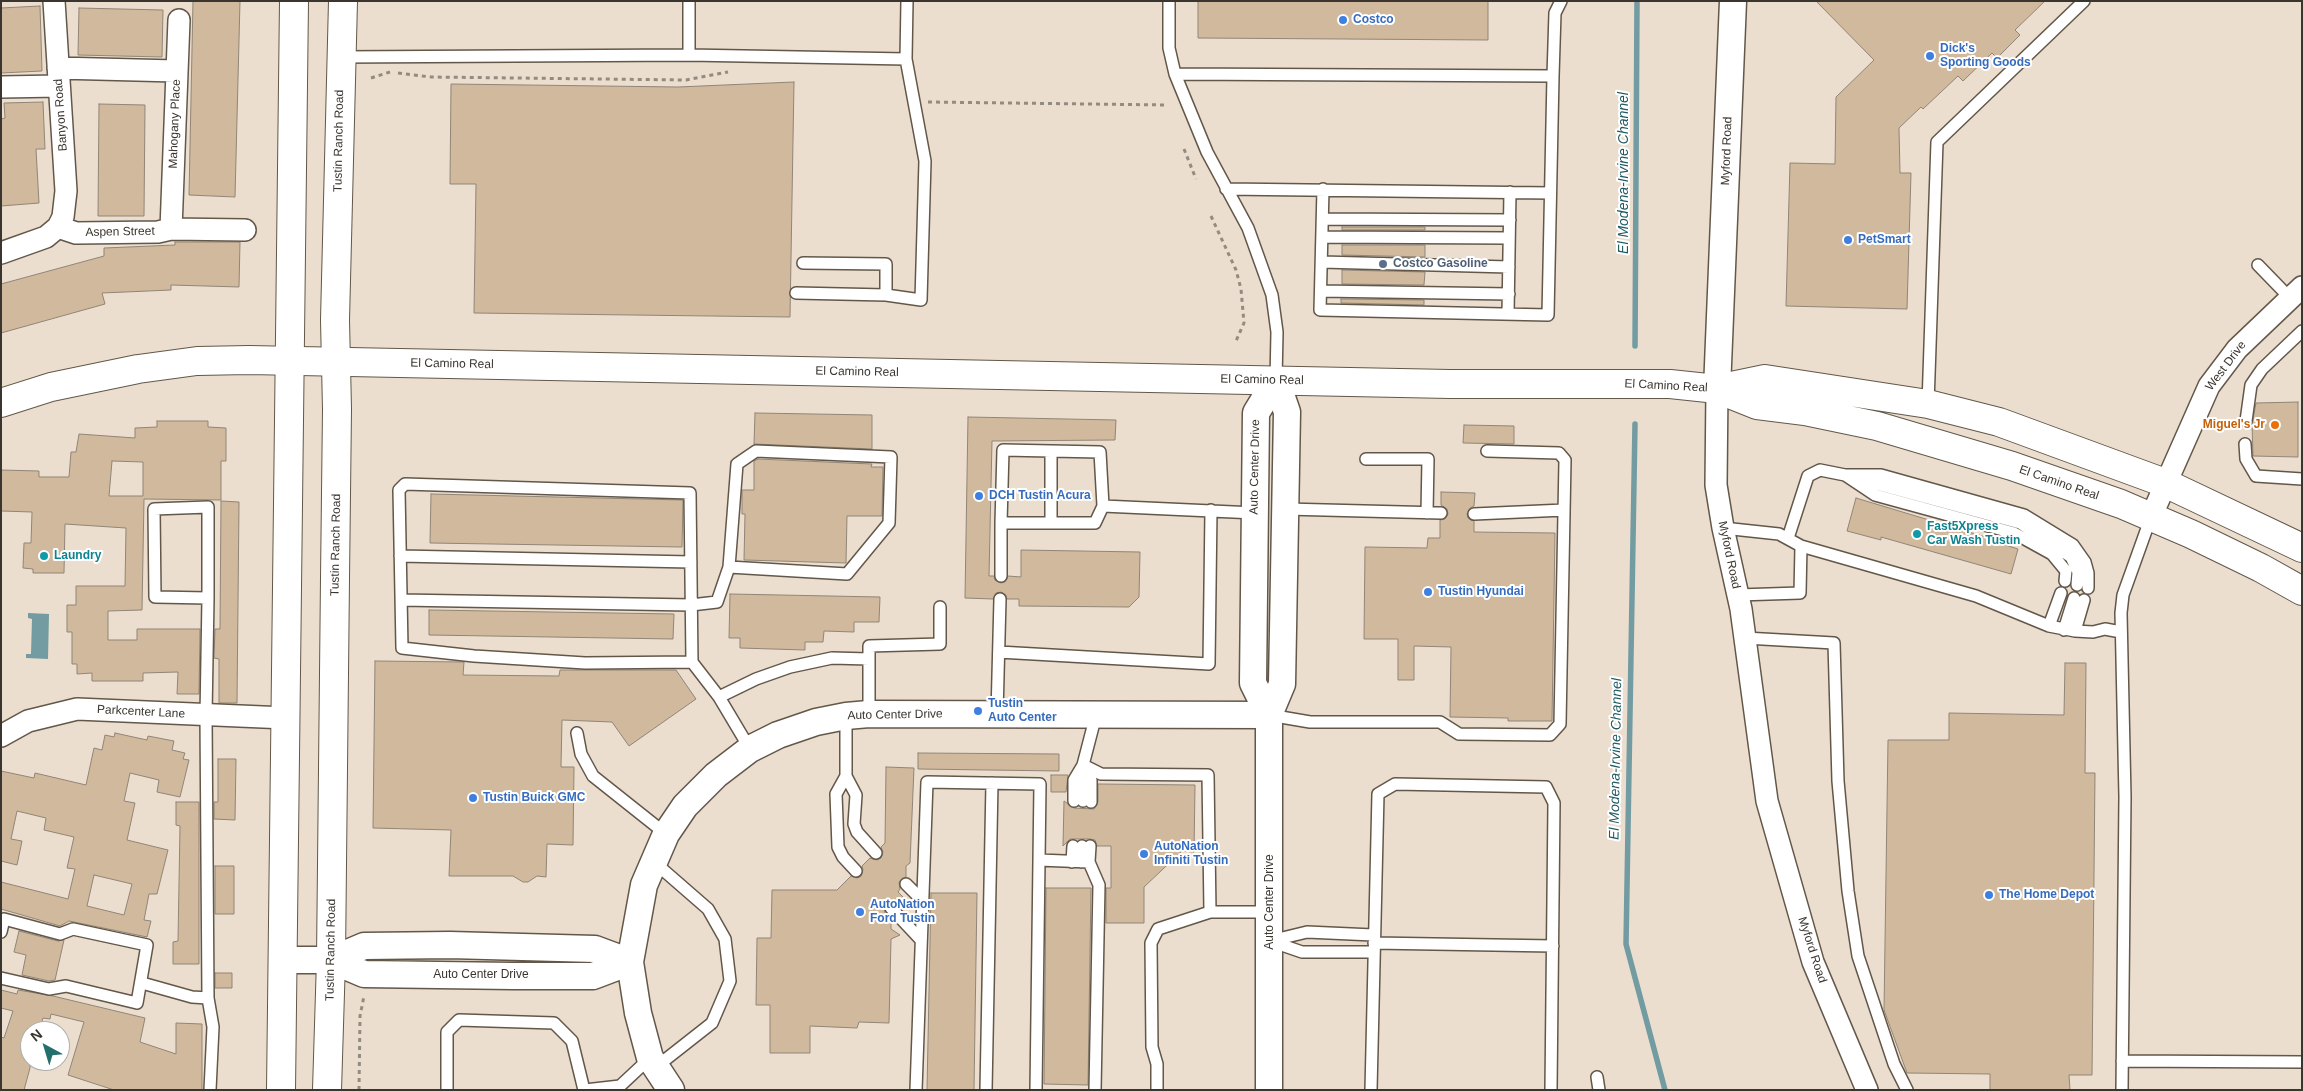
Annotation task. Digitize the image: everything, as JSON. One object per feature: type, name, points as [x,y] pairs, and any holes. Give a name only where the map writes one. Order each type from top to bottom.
[{"type":"main road","points":[[281,1090],[294,1]]},
{"type":"main road","name":"Tustin Ranch Road","points":[[327,1090],[331,960],[336,362],[343,1]]},
{"type":"main road","name":"El Camino Real","points":[[1,403],[51,387],[138,369],[197,361],[289,360],[1487,384],[1670,384],[1717,389],[1757,405],[1805,411],[1917,436],[2040,476],[2151,517],[2261,568],[2302,591]]},
{"type":"main road","name":"El Camino Real","points":[[1717,389],[1765,379],[1928,404],[1999,422],[2165,483],[2302,548]]},
{"type":"street","name":"Banyon Road","points":[[54,1],[66,191],[64,217],[58,227]]},
{"type":"street","name":"Myford Road","points":[[1733,1],[1717,389],[1716,485],[1745,638],[1767,801],[1813,962],[1867,1090]]},
{"type":"street","name":"Mahogany Place","points":[[171,229],[179,20]]},
{"type":"street","points":[[1,87],[58,77],[176,71]]},
{"type":"street","points":[[1,253],[46,237],[58,227]]},
{"type":"street","name":"Aspen Street","points":[[58,227],[76,233],[158,232],[171,229],[245,230]]},
{"type":"street","name":"West Drive","points":[[2151,517],[2209,386],[2237,349],[2296,292]]},
{"type":"street","name":"Auto Center Drive","points":[[1269,1090],[1269,714],[1282,684],[1287,412],[1276,380]]},
{"type":"street","name":"Auto Center Drive","points":[[1269,714],[1253,683],[1256,413],[1276,380]]},
{"type":"street","name":"Parkcenter Lane","points":[[1,736],[28,721],[77,710],[286,718]]},
{"type":"street","name":"Auto Center Drive","points":[[671,1090],[653,1063],[638,1013],[630,962],[644,885],[666,834],[685,806],[710,781],[750,749],[778,735],[816,722],[858,715],[1269,714]]},
{"type":"street","points":[[283,960],[331,960],[364,946],[450,945],[594,949],[630,962]]},
{"type":"lane","points":[[689,1],[689,55]]},
{"type":"lane","points":[[796,293],[886,295],[920,300],[925,161],[906,59],[907,1]]},
{"type":"lane","points":[[1168,1],[1169,48],[1174,74],[1199,135],[1226,190],[1248,228],[1272,295],[1277,332],[1276,380]]},
{"type":"lane","points":[[1323,189],[1320,310],[1548,315],[1555,14],[1561,1]]},
{"type":"lane","points":[[1928,404],[1937,142],[2084,1]]},
{"type":"lane","points":[[341,57],[689,55],[906,59]]},
{"type":"lane","points":[[1174,74],[1553,76]]},
{"type":"lane","points":[[1226,190],[1323,189],[1550,193]]},
{"type":"lane","points":[[1508,314],[1510,192]]},
{"type":"lane","points":[[1323,219],[1510,220]]},
{"type":"lane","points":[[1322,236],[1509,238]]},
{"type":"lane","points":[[1322,262],[1509,266]]},
{"type":"lane","points":[[803,263],[886,264],[886,295]]},
{"type":"lane","points":[[2258,265],[2296,292]]},
{"type":"lane","points":[[1321,291],[1509,294]]},
{"type":"lane","points":[[2246,421],[2251,385],[2262,369],[2302,331]]},
{"type":"lane","points":[[2245,444],[2246,459],[2256,476],[2302,478]]},
{"type":"lane","points":[[1001,523],[1094,524],[1103,506],[1100,452],[1003,450],[1001,523],[1001,576]]},
{"type":"lane","points":[[401,600],[691,605],[717,602],[729,568],[737,464],[756,451],[891,457],[889,523],[847,574],[729,568]]},
{"type":"lane","points":[[1269,714],[1310,722],[1440,722],[1459,734],[1550,735],[1560,724],[1565,460],[1559,453],[1487,451]]},
{"type":"lane","points":[[1051,452],[1051,523]]},
{"type":"lane","points":[[1366,459],[1428,459],[1427,513]]},
{"type":"lane","points":[[1788,538],[1808,476],[1820,470],[1845,475],[2020,523],[2071,557],[2082,586]]},
{"type":"lane","points":[[1845,475],[1875,495],[2014,533],[2057,559],[2066,571],[2065,581]]},
{"type":"lane","points":[[692,662],[585,663],[474,656],[402,648],[399,490],[405,484],[690,493],[692,662],[719,697],[750,749]]},
{"type":"lane","points":[[1103,506],[1254,513]]},
{"type":"lane","points":[[208,598],[154,597],[154,509],[208,507],[208,598],[206,716],[208,998],[213,1027],[210,1090]]},
{"type":"lane","points":[[1286,509],[1440,513]]},
{"type":"lane","points":[[999,652],[1209,664],[1211,510]]},
{"type":"lane","points":[[1474,514],[1564,510]]},
{"type":"lane","points":[[2122,1090],[2125,797],[2121,632],[2123,595],[2151,517]]},
{"type":"lane","points":[[1723,528],[1779,534],[1801,546],[1976,596],[2049,626],[2093,632],[2105,630],[2121,632]]},
{"type":"lane","points":[[1738,595],[1800,593],[1801,546]]},
{"type":"lane","points":[[400,556],[691,562]]},
{"type":"lane","points":[[2049,626],[2062,593]]},
{"type":"lane","points":[[998,714],[1000,599]]},
{"type":"lane","points":[[2070,630],[2079,599]]},
{"type":"lane","points":[[856,871],[843,858],[838,847],[836,794],[846,776],[869,659],[869,646],[940,644],[940,607]]},
{"type":"lane","points":[[1745,638],[1834,643],[1838,781],[1848,891],[1858,956],[1894,1064],[1906,1090]]},
{"type":"lane","points":[[719,697],[756,679],[790,667],[832,658],[869,659]]},
{"type":"lane","points":[[1082,765],[1091,780],[1083,801],[1074,780],[1082,765],[1096,715]]},
{"type":"lane","points":[[576,733],[581,754],[593,776],[666,834]]},
{"type":"lane","points":[[1082,765],[1101,774],[1208,775],[1210,912]]},
{"type":"lane","points":[[846,776],[856,795],[854,824],[856,832],[876,853]]},
{"type":"lane","points":[[916,1090],[927,782],[1040,784],[1036,1090]]},
{"type":"lane","points":[[986,1090],[992,783]]},
{"type":"lane","points":[[1371,1090],[1378,794],[1394,784],[1546,786],[1554,803],[1551,1090]]},
{"type":"lane","points":[[1081,862],[1081,846],[1081,862],[1099,885],[1095,1090]]},
{"type":"lane","points":[[1039,860],[1081,862]]},
{"type":"lane","points":[[447,1090],[447,1032],[459,1020],[554,1023],[572,1041],[584,1090],[619,1088],[712,1023],[730,981],[725,938],[708,908],[654,862]]},
{"type":"lane","points":[[906,884],[923,901]]},
{"type":"lane","points":[[891,908],[921,940]]},
{"type":"lane","points":[[1157,1090],[1157,1064],[1152,1047],[1152,943],[1158,929],[1210,912],[1270,912]]},
{"type":"lane","points":[[1,932],[4,919],[60,934],[74,928],[147,945],[142,983],[137,1003],[66,986],[49,989],[1,978]]},
{"type":"lane","points":[[1270,941],[1307,932],[1374,944]]},
{"type":"lane","points":[[1270,941],[1302,952],[1374,944],[1553,946]]},
{"type":"lane","points":[[142,983],[192,997],[208,998]]},
{"type":"lane","points":[[2122,1061],[2302,1062]]},
{"type":"lane","points":[[1597,1077],[1599,1090]]},
{"type":"path","points":[[371,78],[392,72],[432,77],[686,80],[736,72]]},
{"type":"path","points":[[914,97],[927,102],[1167,105]]},
{"type":"path","points":[[1184,149],[1196,179]]},
{"type":"path","points":[[1211,216],[1236,270],[1241,288],[1244,323],[1236,341]]},
{"type":"path","points":[[359,1090],[360,1016],[364,994]]},
{"type":"water","points":[[28,613],[49,614],[48,659],[26,658],[26,654],[31,654],[32,619],[28,618]]},
{"type":"building","points":[[193,1],[240,1],[235,197],[189,195]]},
{"type":"building","name":"Costco","points":[[1198,1],[1488,1],[1488,40],[1198,38]]},
{"type":"building","points":[[1816,1],[2045,1],[2015,30],[2020,35],[1997,58],[1992,53],[1963,81],[1958,76],[1923,109],[1921,107],[1899,128],[1900,173],[1911,173],[1907,309],[1786,306],[1790,163],[1835,164],[1836,97],[1874,60]]},
{"type":"building","points":[[40,6],[42,71],[1,73],[1,8]]},
{"type":"building","points":[[79,8],[163,10],[162,57],[78,55]]},
{"type":"building","points":[[794,82],[790,317],[474,313],[476,184],[450,184],[451,84],[678,87]]},
{"type":"building","points":[[43,102],[45,149],[36,149],[39,203],[1,206],[1,119],[5,118],[4,103]]},
{"type":"building","points":[[99,104],[145,105],[144,216],[98,216]]},
{"type":"building","points":[[1342,227],[1425,227],[1425,230],[1342,230]]},
{"type":"building","points":[[175,242],[240,242],[239,287],[171,285],[171,290],[102,293],[105,304],[1,333],[1,284],[104,256],[104,248],[175,245]]},
{"type":"building","points":[[1342,245],[1425,245],[1425,257],[1342,255]]},
{"type":"building","points":[[1342,270],[1425,272],[1424,285],[1342,284]]},
{"type":"building","points":[[1341,299],[1424,300],[1424,305],[1341,303]]},
{"type":"building","name":"Miguel's Jr","points":[[2298,402],[2298,457],[2253,456],[2252,424],[2256,403]]},
{"type":"building","points":[[755,413],[872,415],[872,449],[754,444]]},
{"type":"building","name":"DCH Tustin Acura","points":[[968,417],[1116,420],[1115,440],[992,441],[989,576],[994,576],[995,580],[1001,583],[1005,582],[1008,576],[1021,577],[1021,550],[1140,552],[1139,597],[1129,607],[1019,606],[1019,599],[1007,599],[1006,595],[1001,592],[996,593],[993,599],[965,598]]},
{"type":"building","points":[[157,421],[208,421],[208,427],[226,428],[226,461],[221,461],[221,500],[144,499],[142,610],[108,611],[108,640],[137,640],[137,629],[200,629],[199,694],[177,694],[178,672],[143,673],[143,681],[92,681],[92,673],[77,674],[77,664],[72,664],[72,632],[67,632],[67,605],[76,605],[76,586],[125,586],[126,528],[65,524],[64,573],[33,573],[33,569],[23,568],[24,543],[31,543],[32,512],[1,511],[1,470],[39,471],[39,477],[69,477],[71,452],[76,452],[79,434],[135,438],[135,428],[157,427]],"holes":[[[112,461],[143,462],[143,496],[109,496]]]},
{"type":"building","points":[[1464,425],[1514,426],[1514,444],[1463,443]]},
{"type":"building","points":[[758,459],[872,464],[871,467],[883,467],[882,516],[847,516],[846,563],[744,560],[745,514],[742,514],[742,490],[754,490],[754,461]]},
{"type":"building","points":[[1441,492],[1475,493],[1474,506],[1470,508],[1467,514],[1468,518],[1474,521],[1474,532],[1555,533],[1552,721],[1508,721],[1508,718],[1450,717],[1451,647],[1414,646],[1414,680],[1398,680],[1398,639],[1364,639],[1365,547],[1427,548],[1428,538],[1440,538],[1440,520],[1445,519],[1448,514],[1447,509],[1441,505]]},
{"type":"building","points":[[431,494],[683,500],[682,547],[430,543]]},
{"type":"building","name":"Fast5Xpress Car Wash Tustin","points":[[1856,498],[2002,542],[2002,544],[2018,549],[2011,574],[1881,537],[1881,540],[1847,531]]},
{"type":"building","points":[[221,501],[239,502],[237,703],[219,703],[219,659],[214,658],[215,629],[220,629]]},
{"type":"building","points":[[730,594],[880,597],[879,622],[854,622],[854,632],[824,631],[823,642],[805,642],[805,650],[740,648],[740,638],[729,638]]},
{"type":"building","points":[[429,610],[674,614],[673,639],[429,635]]},
{"type":"building","name":"Tustin Buick GMC","points":[[375,661],[464,662],[463,675],[559,676],[560,670],[676,670],[696,699],[629,746],[612,722],[562,720],[561,767],[574,767],[573,845],[547,844],[546,877],[537,876],[528,882],[523,882],[513,876],[449,876],[451,830],[373,828]]},
{"type":"building","name":"The Home Depot","points":[[2065,663],[2086,663],[2085,773],[2095,773],[2092,1075],[2069,1075],[2070,1090],[1990,1090],[1990,1074],[1907,1073],[1884,1010],[1888,740],[1949,740],[1949,713],[2064,715]]},
{"type":"building","points":[[115,733],[147,740],[148,736],[174,741],[172,750],[185,753],[183,759],[189,760],[180,797],[157,792],[159,780],[130,773],[124,801],[135,803],[127,840],[168,850],[157,894],[149,894],[144,920],[151,921],[147,937],[69,921],[60,926],[1,909],[1,882],[68,899],[75,869],[67,868],[74,837],[44,830],[46,818],[17,811],[11,839],[22,841],[17,865],[1,861],[1,771],[34,778],[35,773],[86,785],[94,748],[102,750],[105,735],[114,737]],"holes":[[[94,875],[132,884],[124,915],[87,906]]]},
{"type":"building","points":[[918,753],[1059,754],[1059,771],[918,769]]},
{"type":"building","points":[[218,759],[236,759],[235,820],[214,819],[214,802],[218,802]]},
{"type":"building","name":"AutoNation Ford Tustin","points":[[886,767],[914,768],[910,863],[906,866],[906,877],[899,882],[900,889],[898,892],[904,898],[898,905],[890,901],[884,906],[885,913],[891,919],[891,929],[900,935],[891,939],[889,1023],[859,1022],[857,1028],[810,1026],[810,1053],[770,1053],[770,1005],[756,1005],[757,938],[771,938],[772,890],[837,890],[851,876],[857,878],[861,876],[862,866],[870,858],[877,860],[881,858],[883,852],[881,847],[885,843]]},
{"type":"building","points":[[1051,775],[1068,775],[1066,792],[1051,792]]},
{"type":"building","name":"AutoNation Infiniti Tustin","points":[[1098,784],[1195,785],[1194,852],[1182,851],[1144,887],[1144,923],[1106,923],[1106,888],[1111,888],[1111,846],[1097,846],[1095,840],[1090,839],[1070,839],[1063,846],[1064,801],[1074,808],[1094,809],[1098,802]]},
{"type":"building","points":[[176,802],[199,802],[199,964],[173,964],[173,942],[178,941],[180,826],[176,825]]},
{"type":"building","points":[[215,866],[234,866],[234,914],[215,914]]},
{"type":"building","points":[[1046,888],[1091,888],[1088,1085],[1044,1084]]},
{"type":"building","points":[[931,893],[977,893],[974,1090],[927,1090]]},
{"type":"building","points":[[19,931],[58,941],[64,940],[55,980],[49,981],[22,975],[26,955],[14,952]]},
{"type":"building","points":[[215,973],[232,973],[232,988],[215,988]]},
{"type":"building","points":[[1,990],[17,994],[18,990],[53,996],[145,1018],[140,1042],[176,1054],[176,1023],[202,1024],[202,1090],[114,1090],[68,1075],[84,1022],[51,1014],[50,1019],[43,1018],[42,1021],[20,1021],[20,1071],[29,1071],[24,1090],[1,1090],[1,1037],[4,1038],[13,1011],[1,1008]]},
{"type":"waterway","name":"El Modena-Irvine Channel","points":[[1635,346],[1637,1]]},
{"type":"waterway","name":"El Modena-Irvine Channel","points":[[1635,424],[1626,944],[1665,1090]]},
{"type":"place","name":"Costco","points":[[1343,20]]},
{"type":"place","name":"Dick's Sporting Goods","points":[[1930,56]]},
{"type":"place","name":"PetSmart","points":[[1848,240]]},
{"type":"place","name":"Costco Gasoline","points":[[1383,264]]},
{"type":"place","name":"Miguel's Jr","points":[[2275,425]]},
{"type":"place","name":"DCH Tustin Acura","points":[[979,496]]},
{"type":"place","name":"Fast5Xpress Car Wash Tustin","points":[[1917,534]]},
{"type":"place","name":"Laundry","points":[[44,556]]},
{"type":"place","name":"Tustin Hyundai","points":[[1428,592]]},
{"type":"place","name":"Tustin Auto Center","points":[[978,711]]},
{"type":"place","name":"Tustin Buick GMC","points":[[473,798]]},
{"type":"place","name":"AutoNation Infiniti Tustin","points":[[1144,854]]},
{"type":"place","name":"The Home Depot","points":[[1989,895]]},
{"type":"place","name":"AutoNation Ford Tustin","points":[[860,912]]}]
